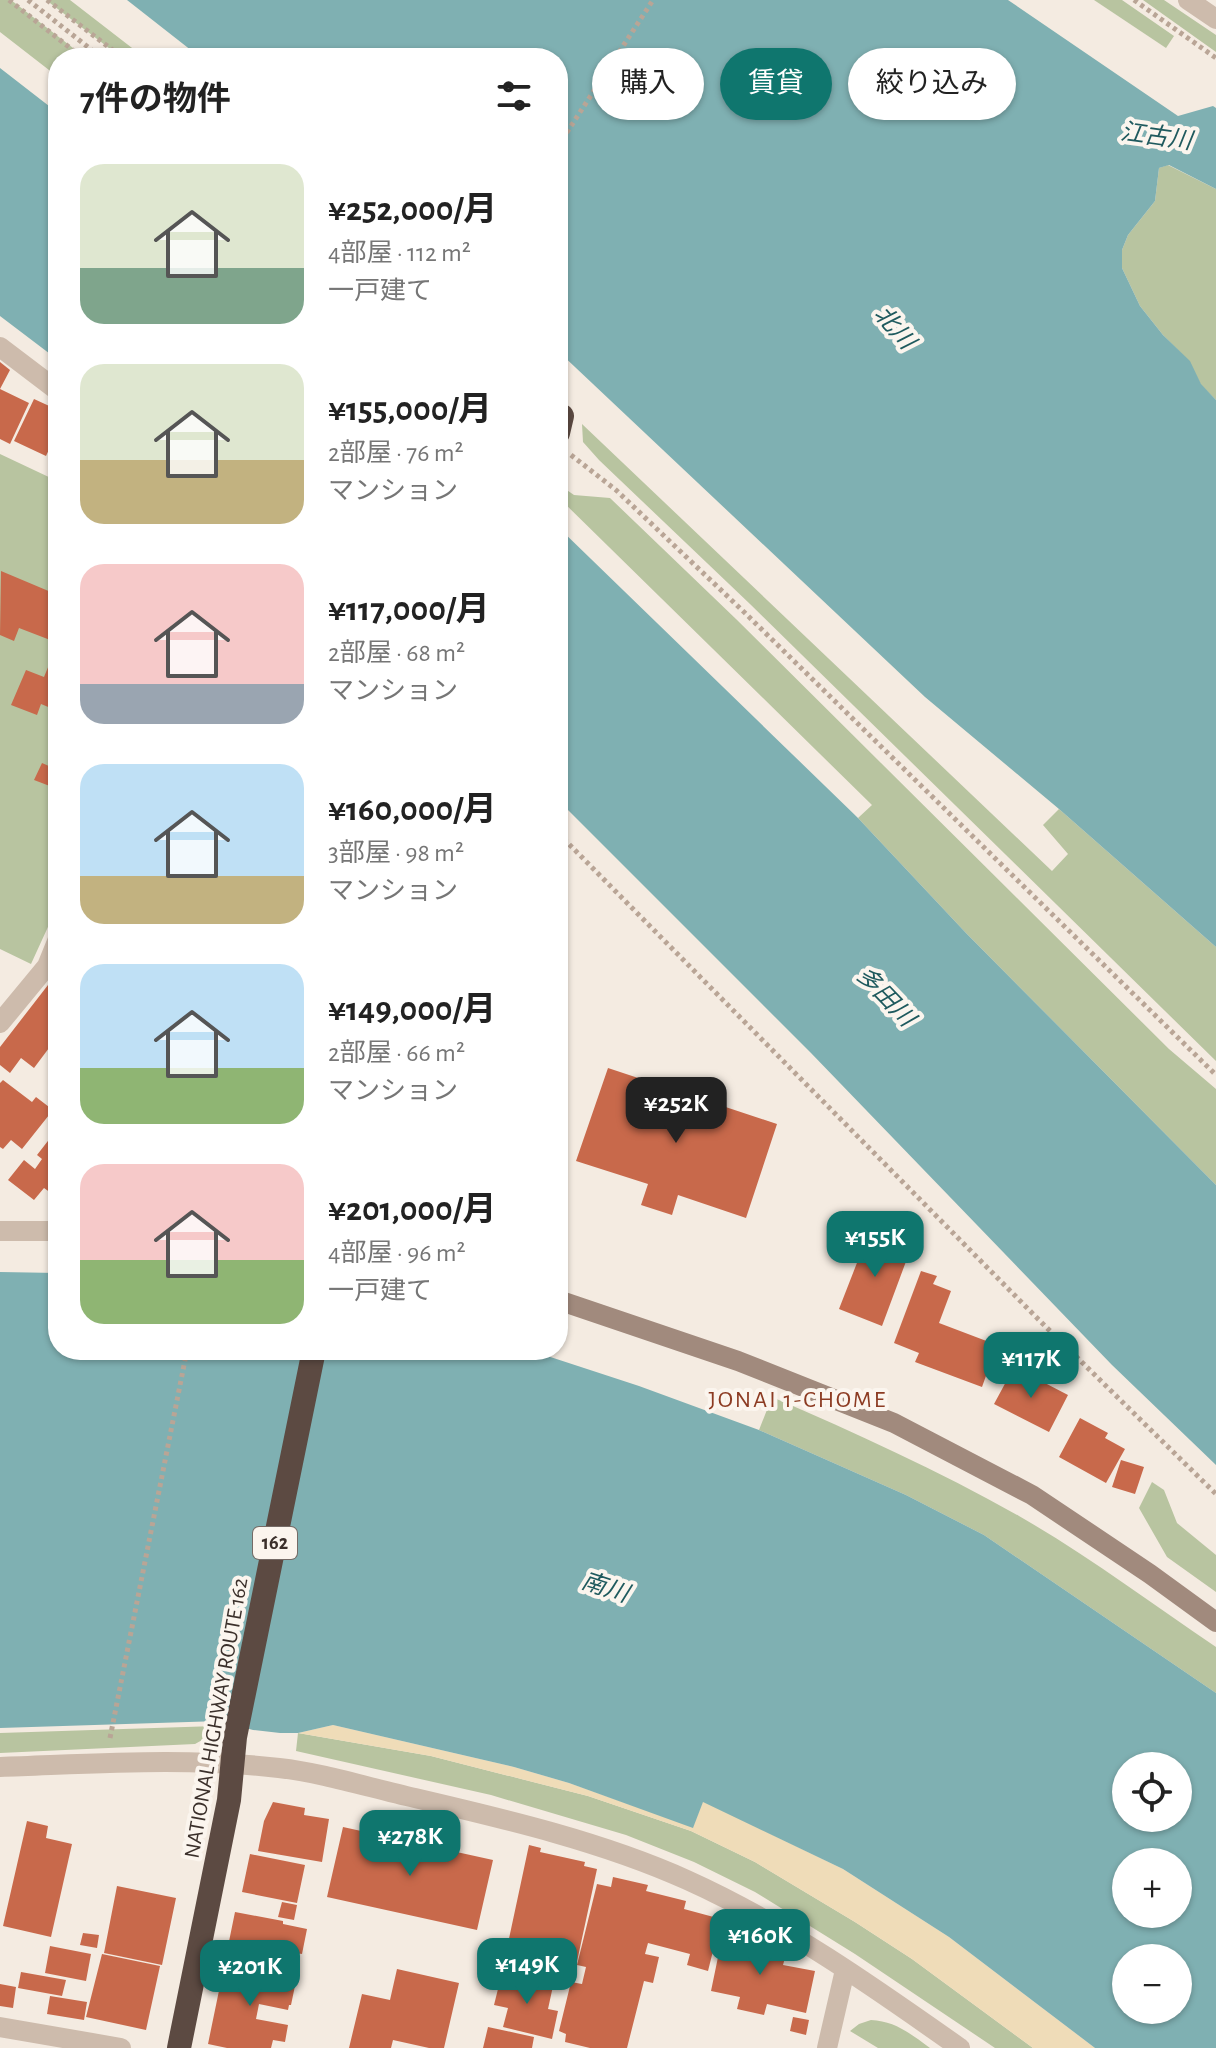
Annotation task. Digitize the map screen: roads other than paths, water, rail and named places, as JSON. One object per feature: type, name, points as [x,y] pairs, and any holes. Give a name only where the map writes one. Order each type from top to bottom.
[{"type":"highway","name":"NATIONAL HIGHWAY ROUTE 162","points":[[179,2048],[229,1800],[235,1737],[312,1360]]},
{"type":"street","points":[[1188,0],[1216,19]]},
{"type":"street","points":[[0,347],[48,383]]},
{"type":"street","points":[[0,1023],[48,964]]},
{"type":"street","points":[[0,1231],[48,1231]]},
{"type":"street","points":[[568,1303],[738,1361],[894,1423],[1032,1495],[1216,1622]]},
{"type":"street","points":[[0,1767],[163,1762],[281,1768],[486,1815],[619,1854],[686,1879],[745,1909],[845,1970],[960,2048]]},
{"type":"street","points":[[827,2048],[845,1970]]},
{"type":"street","points":[[0,2027],[121,2048]]},
{"type":"water","points":[[127,0],[1008,0],[1178,116],[1213,106],[1216,108],[1216,189],[1169,165],[1159,168],[1155,201],[1128,235],[1122,250],[1122,268],[1140,306],[1163,335],[1190,361],[1201,384],[1216,400],[1216,947],[925,697],[568,360],[568,48],[188,48]]},
{"type":"water","points":[[0,68],[48,105],[48,352],[0,316]]},
{"type":"water","name":"多田川","points":[[568,537],[858,818],[966,933],[1216,1185],[1216,1465],[1112,1365],[811,1053],[568,810]]},
{"type":"water","name":"南川","points":[[0,1272],[48,1273],[48,1360],[560,1360],[759,1430],[906,1495],[984,1535],[1216,1693],[1216,2048],[1095,2048],[949,1937],[843,1869],[703,1802],[693,1828],[569,1783],[514,1767],[333,1725],[298,1733],[253,1730],[220,1721],[0,1728]]},
{"type":"district","name":"JONAI 1-CHOME","points":[[798,1400]]},
{"type":"water label","name":"江古川","points":[[1156,137]]},
{"type":"water label","name":"北川","points":[[894,328]]}]
